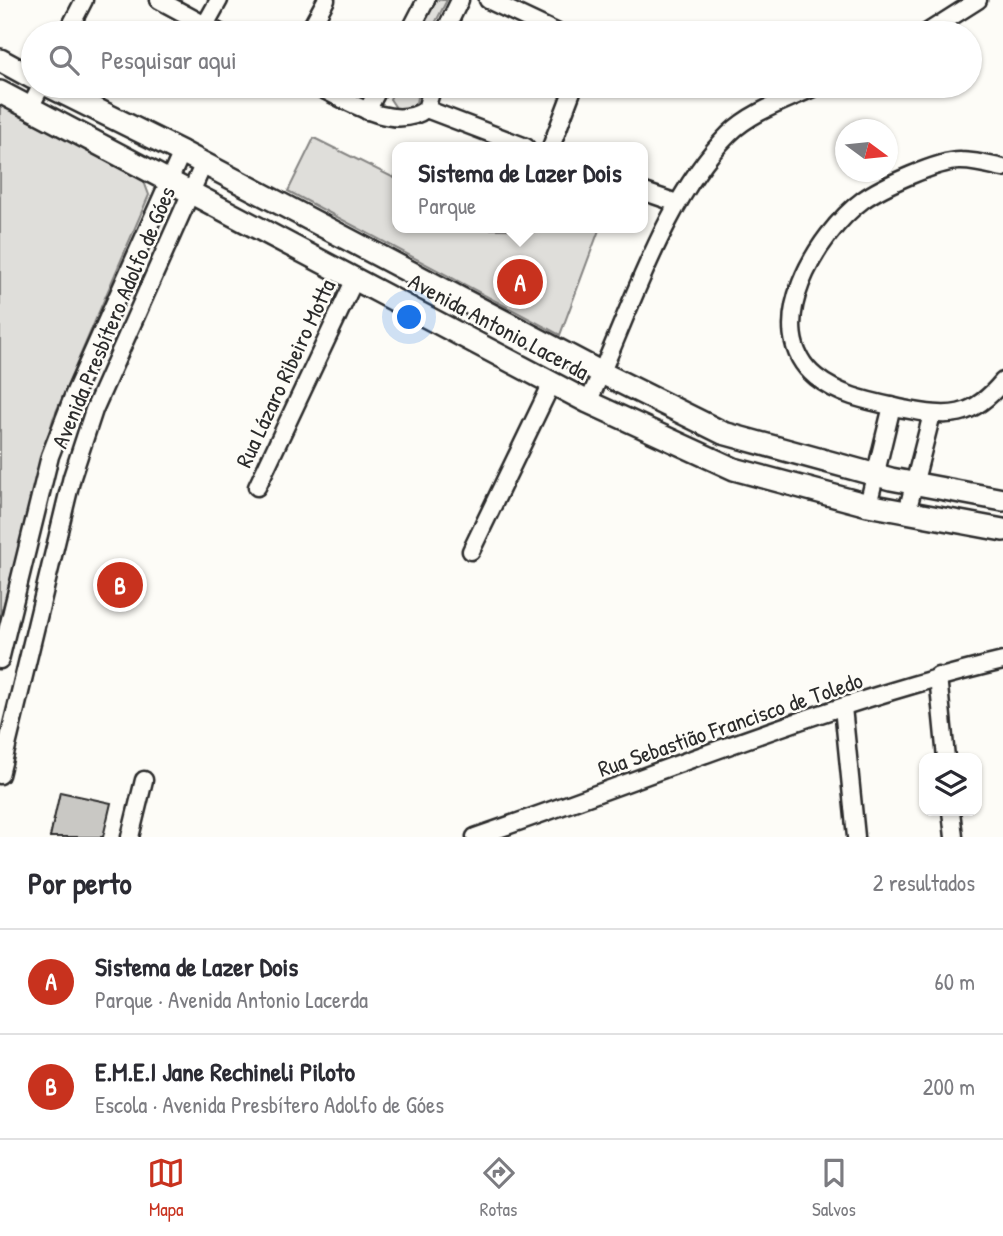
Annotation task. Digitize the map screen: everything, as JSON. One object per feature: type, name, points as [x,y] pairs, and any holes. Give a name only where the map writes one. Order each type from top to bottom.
[{"type":"main road","points":[[0,60],[21,71]]},
{"type":"main road","name":"Avenida Antonio Lacerda","points":[[0,92],[588,402],[734,469],[868,505],[1003,530]]},
{"type":"main road","name":"Avenida Antonio Lacerda","points":[[73,98],[204,163],[602,373],[723,433],[875,475],[1003,499]]},
{"type":"street","points":[[73,21],[84,0]]},
{"type":"street","points":[[159,0],[197,21]]},
{"type":"street","points":[[214,21],[219,0]]},
{"type":"street","points":[[315,21],[326,0]]},
{"type":"street","points":[[415,21],[426,0]]},
{"type":"street","points":[[450,21],[460,0]]},
{"type":"street","points":[[488,0],[533,21]]},
{"type":"street","points":[[945,21],[978,0]]},
{"type":"street","points":[[30,108],[35,98]]},
{"type":"street","points":[[340,98],[367,111],[402,118],[423,112],[511,142]]},
{"type":"street","points":[[367,111],[374,98]]},
{"type":"street","points":[[423,112],[428,98]]},
{"type":"street","points":[[553,142],[569,98]]},
{"type":"street","points":[[588,402],[677,203],[730,133],[755,116],[792,98]]},
{"type":"street","name":"Avenida Presbítero Adolfo de Góes","points":[[0,660],[50,456],[182,152]]},
{"type":"street","points":[[1003,168],[959,160],[926,169],[864,199],[830,232],[794,298],[792,339],[798,356],[814,376],[842,394],[932,414],[962,415],[989,398],[1003,381]]},
{"type":"street","name":"Avenida Presbítero Adolfo de Góes","points":[[0,775],[72,477],[94,410],[204,163]]},
{"type":"street","points":[[648,193],[677,203]]},
{"type":"street","name":"Rua Lázaro Ribeiro Motta","points":[[257,487],[355,279]]},
{"type":"street","points":[[471,551],[552,383]]},
{"type":"street","points":[[868,505],[892,406]]},
{"type":"street","points":[[906,512],[932,414]]},
{"type":"street","name":"Rua Sebastião Francisco de Toledo","points":[[475,837],[844,708],[938,677],[1003,661]]},
{"type":"street","points":[[938,677],[946,753]]},
{"type":"street","points":[[844,708],[856,837]]},
{"type":"street","points":[[130,837],[144,780]]},
{"type":"street","points":[[952,816],[954,837]]},
{"type":"shaded area","points":[[436,0],[447,0],[436,21],[425,21]]},
{"type":"shaded area","points":[[417,98],[416,103],[408,109],[396,108],[390,99]]},
{"type":"shaded area","points":[[0,103],[143,179],[149,195],[53,419],[0,618]]},
{"type":"shaded area","points":[[314,138],[392,177],[392,233],[598,233],[560,335],[288,191]]},
{"type":"building","points":[[60,792],[111,803],[103,837],[50,837]]},
{"type":"place","name":"Sistema de Lazer Dois","points":[[520,282]]},
{"type":"place","name":"E.M.E.I Jane Rechineli Piloto","points":[[120,585]]}]
